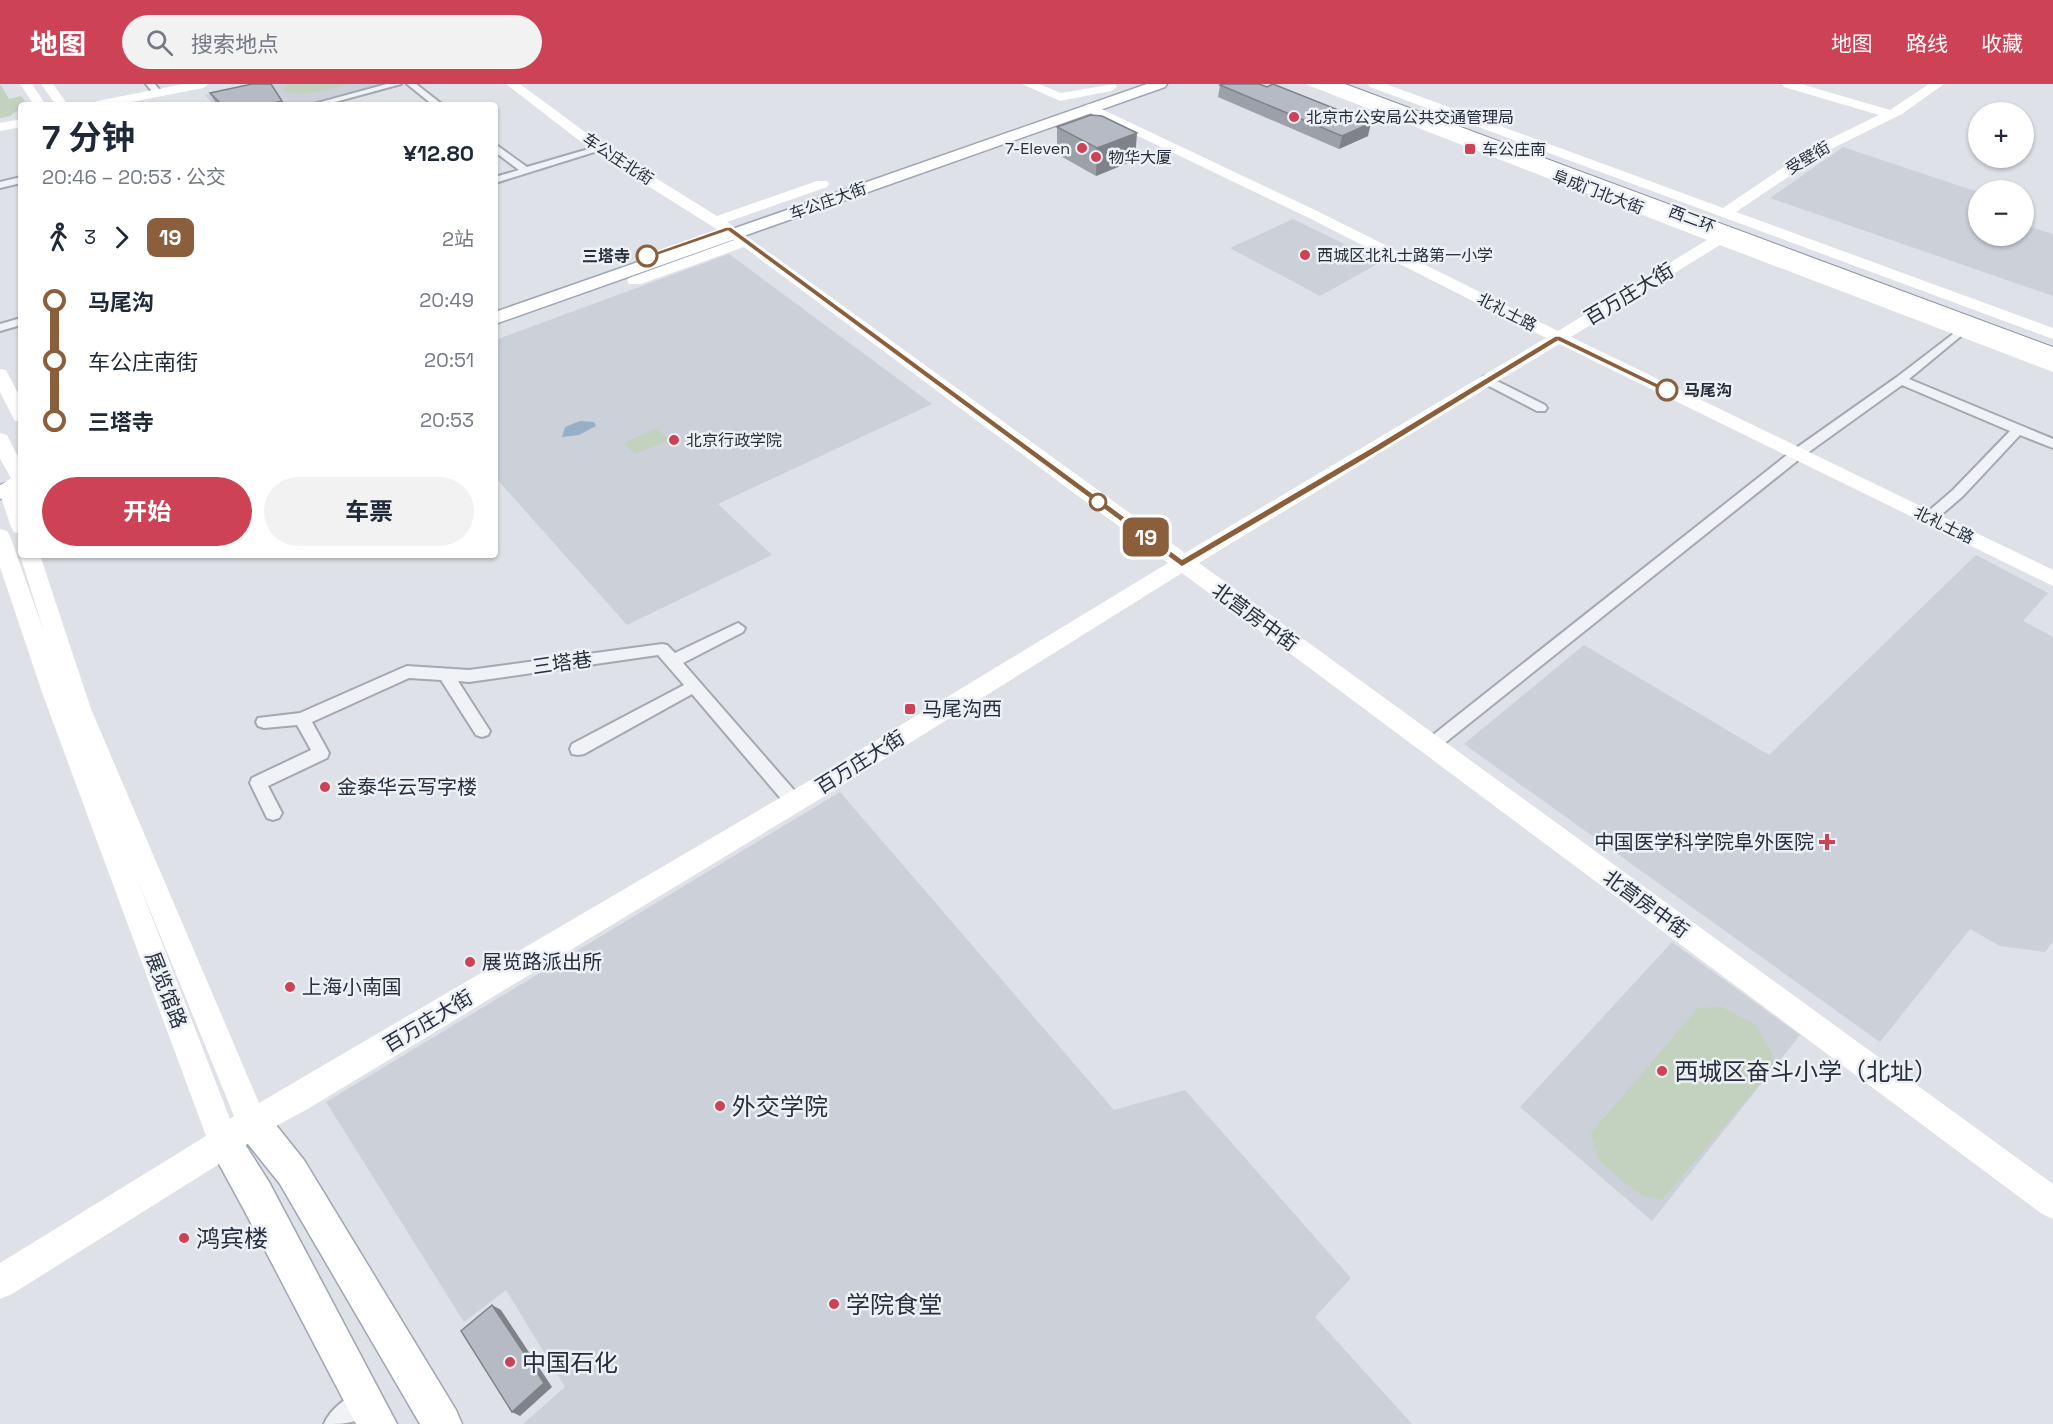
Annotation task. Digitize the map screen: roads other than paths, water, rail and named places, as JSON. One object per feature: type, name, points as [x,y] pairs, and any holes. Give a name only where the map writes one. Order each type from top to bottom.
[{"type":"highway","name":"西二环","points":[[1330,84],[2053,344]]},
{"type":"highway","name":"西二环","points":[[1351,84],[1808,263],[2053,355]]},
{"type":"highway","points":[[1493,128],[1605,182]]},
{"type":"highway","points":[[1512,160],[1605,182]]},
{"type":"highway","points":[[1808,263],[1857,291]]},
{"type":"highway","points":[[2002,324],[2053,335]]},
{"type":"main road","name":"车公庄大街","points":[[498,307],[732,231],[1160,84]]},
{"type":"main road","name":"车公庄大街","points":[[498,317],[605,280],[857,183],[1060,110],[1116,86]]},
{"type":"main road","points":[[822,184],[857,183]]},
{"type":"main road","points":[[605,280],[635,281]]},
{"type":"main road","name":"展览馆路","points":[[238,1132],[256,1195],[371,1413]]},
{"type":"main road","name":"展览馆路","points":[[238,1132],[292,1172],[442,1424]]},
{"type":"street","points":[[26,84],[38,102]]},
{"type":"street","points":[[47,84],[60,102]]},
{"type":"street","points":[[109,102],[159,89],[203,84]]},
{"type":"street","points":[[326,102],[397,84]]},
{"type":"street","points":[[411,84],[435,102]]},
{"type":"street","name":"车公庄北街","points":[[512,84],[599,149],[732,231],[1182,564]]},
{"type":"street","points":[[1028,84],[1058,99],[1060,110]]},
{"type":"street","name":"阜成门北大街","points":[[1311,84],[2053,367]]},
{"type":"street","name":"阜成门北大街","points":[[1374,84],[2053,335]]},
{"type":"street","points":[[1788,84],[1896,111]]},
{"type":"street","points":[[1797,84],[1896,111]]},
{"type":"street","name":"受壁街","points":[[1725,213],[1820,149],[1896,111],[1938,84]]},
{"type":"street","points":[[1051,94],[1068,97],[1116,86]]},
{"type":"street","points":[[159,89],[184,100]]},
{"type":"street","name":"北礼士路","points":[[1091,108],[1310,213],[1557,337],[2053,579]]},
{"type":"street","points":[[0,126],[18,122]]},
{"type":"street","points":[[498,149],[526,171]]},
{"type":"street","points":[[498,179],[599,149]]},
{"type":"street","points":[[0,185],[18,181]]},
{"type":"street","points":[[635,281],[822,184]]},
{"type":"street","name":"百万庄大街","points":[[0,1282],[238,1132],[296,1100],[794,802],[1719,239]]},
{"type":"street","points":[[0,328],[18,322]]},
{"type":"street","points":[[1430,746],[1797,454],[1900,380],[1957,334]]},
{"type":"street","points":[[0,374],[18,411]]},
{"type":"street","points":[[1487,380],[1540,408]]},
{"type":"street","points":[[1900,380],[2053,444]]},
{"type":"street","points":[[1929,518],[1958,493],[2018,430]]},
{"type":"street","points":[[0,439],[13,481],[18,510]]},
{"type":"street","name":"展览馆路","points":[[0,536],[58,706],[238,1132]]},
{"type":"street","name":"展览馆路","points":[[31,558],[79,709],[238,1132]]},
{"type":"street","name":"北营房中街","points":[[1182,564],[2053,1203]]},
{"type":"street","points":[[673,661],[738,628]]},
{"type":"street","name":"三塔巷","points":[[264,722],[302,719],[407,672],[469,676],[662,649],[794,802]]},
{"type":"street","points":[[446,675],[482,731]]},
{"type":"street","points":[[578,749],[694,686]]},
{"type":"street","points":[[273,813],[258,783],[321,753],[302,719]]},
{"type":"street","points":[[336,1424],[371,1413]]},
{"type":"water","points":[[580,421],[594,422],[596,426],[579,435],[562,437],[565,427]]},
{"type":"place","name":"北京市公安局公共交通管理局","points":[[1294,117]]},
{"type":"place","name":"7-Eleven","points":[[1082,148]]},
{"type":"place","name":"车公庄南","points":[[1470,149]]},
{"type":"place","name":"物华大厦","points":[[1096,157]]},
{"type":"place","name":"西城区北礼士路第一小学","points":[[1305,255]]},
{"type":"place","name":"三塔寺","points":[[647,256]]},
{"type":"place","name":"马尾沟","points":[[1667,390]]},
{"type":"place","name":"北京行政学院","points":[[674,440]]},
{"type":"place","name":"马尾沟西","points":[[910,709]]},
{"type":"place","name":"金泰华云写字楼","points":[[325,787]]},
{"type":"place","name":"中国医学科学院阜外医院","points":[[1827,842]]},
{"type":"place","name":"展览路派出所","points":[[470,962]]},
{"type":"place","name":"上海小南国","points":[[290,987]]},
{"type":"place","name":"西城区奋斗小学（北址）","points":[[1662,1071]]},
{"type":"place","name":"外交学院","points":[[720,1106]]},
{"type":"place","name":"鸿宾楼","points":[[184,1238]]},
{"type":"place","name":"学院食堂","points":[[834,1304]]},
{"type":"place","name":"中国石化","points":[[510,1362]]}]
